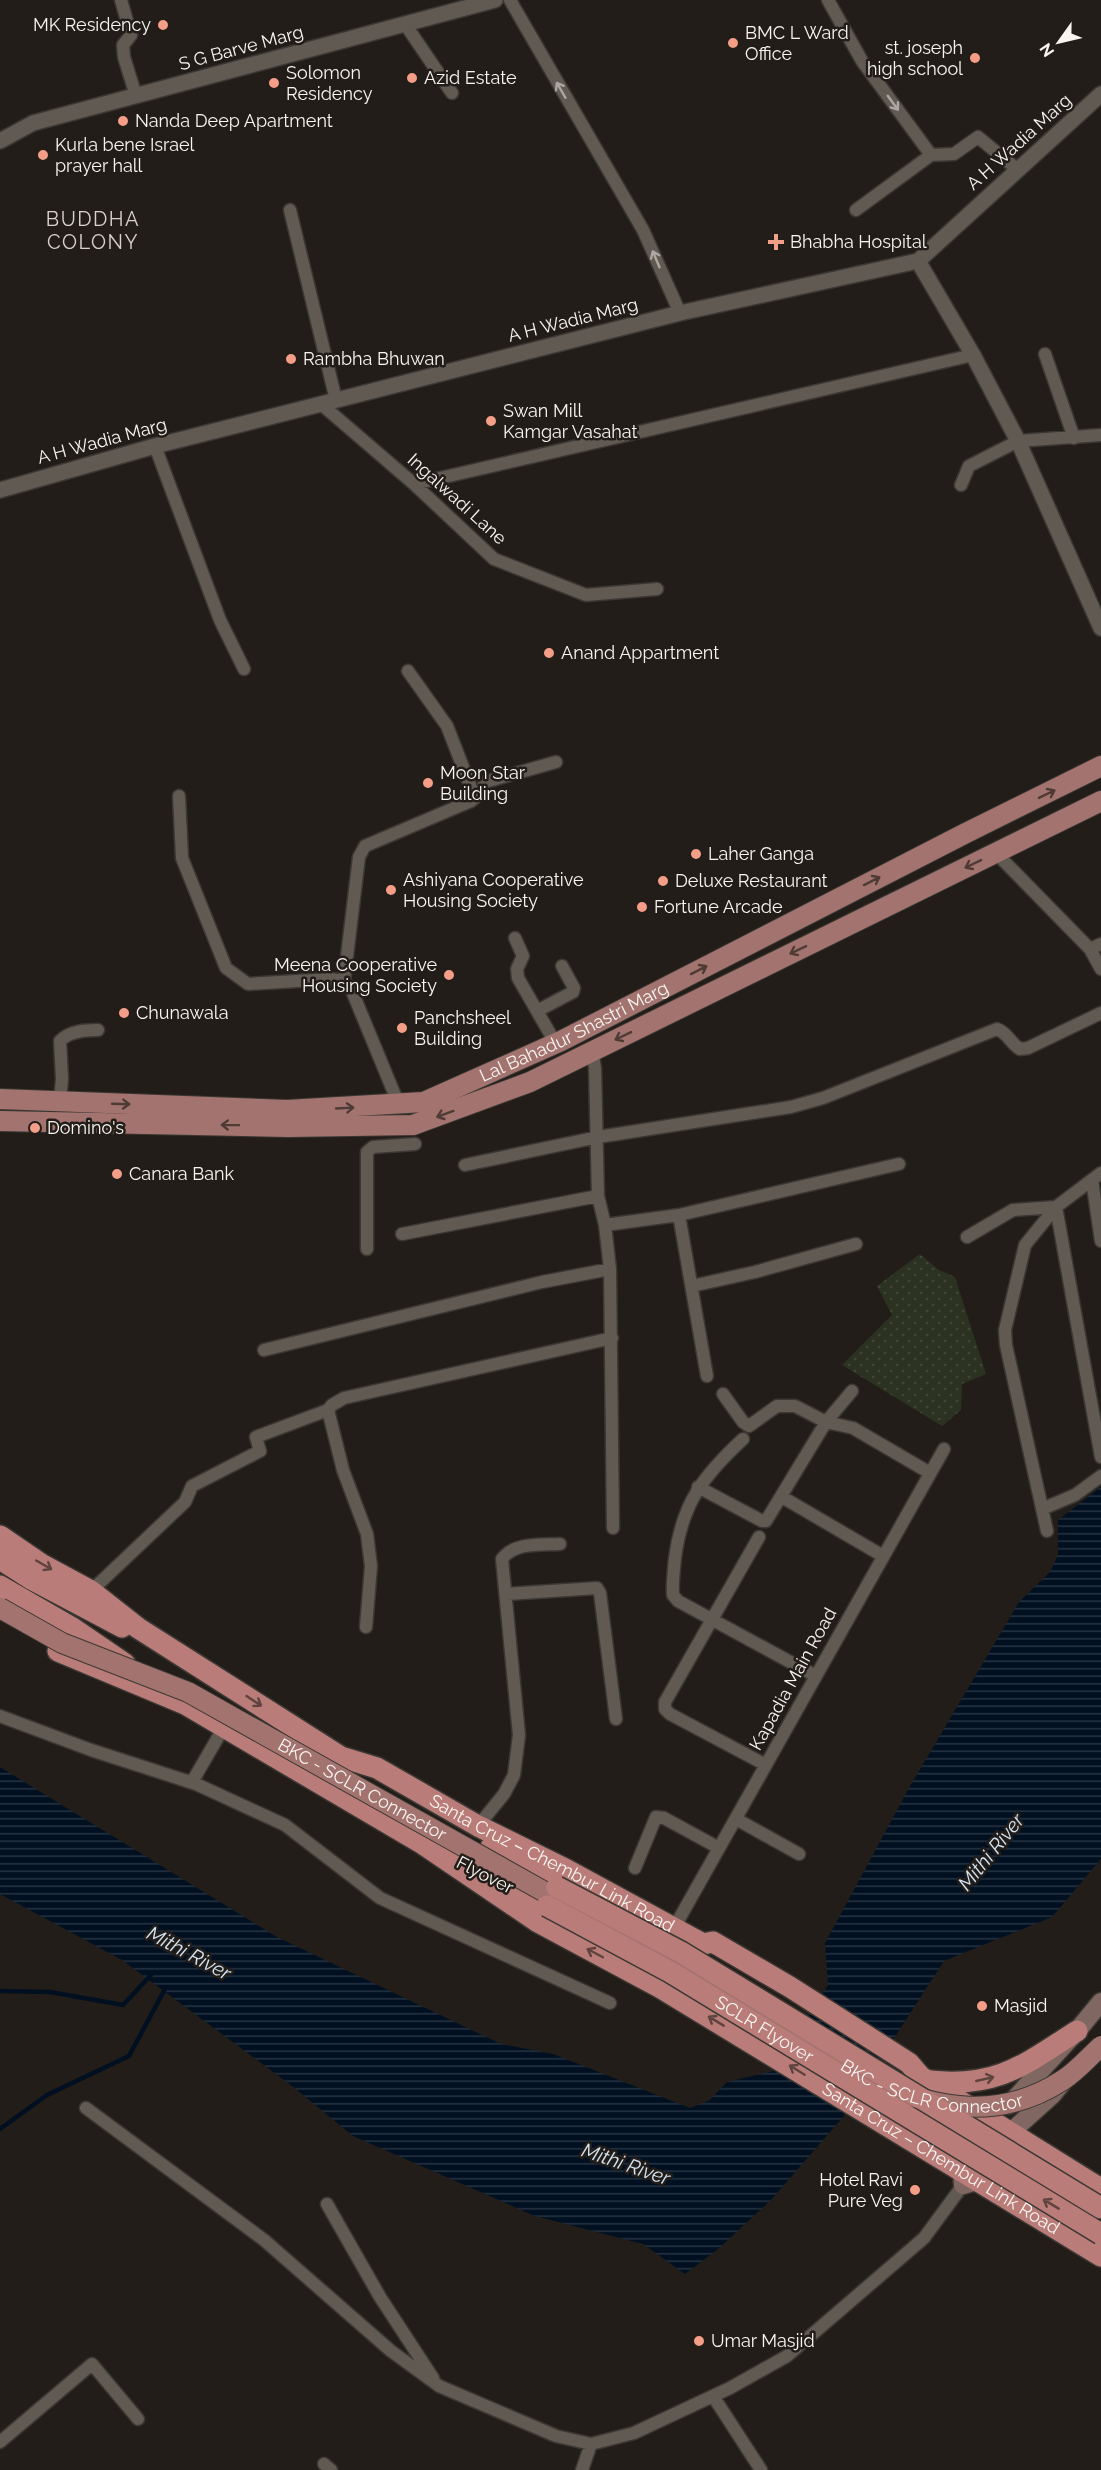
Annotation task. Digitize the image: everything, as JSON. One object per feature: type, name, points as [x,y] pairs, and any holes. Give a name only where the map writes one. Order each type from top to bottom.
[{"type":"highway","name":"Santa Cruz – Chembur Link Road","points":[[0,1536],[41,1563],[86,1599],[205,1669],[341,1757],[377,1768],[478,1826],[703,1944],[713,1942],[791,1995],[1101,2189]]},
{"type":"highway","points":[[0,1559],[86,1599]]},
{"type":"highway","points":[[0,1586],[71,1627],[185,1704]]},
{"type":"highway","name":"Santa Cruz – Chembur Link Road","points":[[0,1618],[58,1651],[185,1704],[423,1844],[538,1923],[674,1996],[863,2111],[967,2179],[1101,2256]]},
{"type":"highway","name":"Flyover","points":[[341,1757],[557,1887],[681,1953],[1101,2208]]},
{"type":"highway","name":"Flyover","points":[[423,1844],[547,1906]]},
{"type":"highway","name":"SCLR Flyover","points":[[547,1906],[670,1972],[1101,2234]]},
{"type":"highway","points":[[674,1996],[703,1944]]},
{"type":"highway","points":[[915,2073],[951,2083],[983,2081],[1015,2068],[1077,2031]]},
{"type":"main road","name":"Lal Bahadur Shastri Marg","points":[[0,1099],[287,1110],[424,1102],[555,1044],[966,832],[1101,766]]},
{"type":"main road","name":"Lal Bahadur Shastri Marg","points":[[0,1121],[288,1126],[413,1125],[530,1082],[1101,801]]},
{"type":"main road","points":[[86,1123],[88,1102]]},
{"type":"main road","name":"BKC - SCLR Connector","points":[[0,1608],[62,1643],[188,1692],[552,1896],[675,1962],[884,2087],[935,2103],[957,2106],[980,2108],[1010,2103],[1043,2091],[1065,2079],[1101,2046]]},
{"type":"main road","points":[[967,2179],[1002,2127],[1101,2002]]},
{"type":"main road","points":[[1002,2127],[1052,2095],[1101,2035]]},
{"type":"street","points":[[121,0],[131,35],[123,45],[124,57],[136,96]]},
{"type":"street","name":"S G Barve Marg","points":[[0,141],[33,123],[495,0]]},
{"type":"street","points":[[510,0],[643,230],[680,313]]},
{"type":"street","points":[[828,0],[862,61],[931,155]]},
{"type":"street","points":[[405,24],[452,93]]},
{"type":"street","name":"A H Wadia Marg","points":[[0,490],[155,446],[680,313],[918,261],[1101,94]]},
{"type":"street","points":[[856,210],[931,155],[954,154],[978,138],[1018,170]]},
{"type":"street","points":[[290,210],[329,402]]},
{"type":"street","points":[[918,261],[973,355],[1018,441],[1101,628]]},
{"type":"street","points":[[1045,354],[1074,438]]},
{"type":"street","points":[[414,484],[973,355]]},
{"type":"street","name":"Ingalwadi Lane","points":[[329,402],[494,559],[586,595],[657,589]]},
{"type":"street","points":[[961,484],[969,466],[1018,441],[1101,435]]},
{"type":"street","points":[[155,446],[219,620],[244,669]]},
{"type":"street","points":[[408,671],[447,726],[475,798]]},
{"type":"street","points":[[344,981],[359,857],[365,846],[475,798],[481,793],[485,782],[556,762]]},
{"type":"street","points":[[179,796],[182,858],[226,968],[249,984],[330,979],[344,981],[352,991],[399,1105]]},
{"type":"street","points":[[996,853],[1095,947],[1101,969]]},
{"type":"street","points":[[515,938],[523,956],[517,969],[518,978],[555,1044]]},
{"type":"street","points":[[537,1011],[573,992],[574,988],[562,966]]},
{"type":"street","points":[[465,1165],[598,1137],[791,1107],[823,1098],[997,1029],[1006,1032],[1015,1046],[1020,1049],[1028,1048],[1101,1013]]},
{"type":"street","points":[[60,1101],[62,1079],[60,1041],[83,1030],[98,1030]]},
{"type":"street","points":[[592,1051],[595,1068],[598,1137],[598,1196],[605,1225],[610,1269],[613,1528]]},
{"type":"street","points":[[388,1146],[393,1126]]},
{"type":"street","points":[[368,1249],[366,1156],[369,1149],[415,1144]]},
{"type":"street","points":[[605,1225],[679,1215],[899,1164]]},
{"type":"street","points":[[1047,1531],[1006,1345],[1005,1330],[1025,1245],[1056,1206],[1096,1177]]},
{"type":"street","points":[[1096,1177],[1101,1241]]},
{"type":"street","points":[[402,1234],[598,1196]]},
{"type":"street","points":[[967,1237],[1013,1210],[1056,1206]]},
{"type":"street","points":[[1056,1206],[1101,1457]]},
{"type":"street","points":[[679,1215],[707,1376]]},
{"type":"street","points":[[692,1286],[755,1272],[856,1244]]},
{"type":"street","points":[[264,1350],[542,1282],[610,1269]]},
{"type":"street","points":[[86,1599],[186,1502],[192,1486],[260,1451],[256,1437],[328,1410],[344,1398],[612,1338]]},
{"type":"street","points":[[698,1487],[762,1521],[770,1518],[826,1422],[852,1391]]},
{"type":"street","points":[[723,1394],[743,1422],[749,1426],[777,1406],[795,1406],[826,1422],[853,1428],[930,1473]]},
{"type":"street","points":[[328,1410],[343,1470],[367,1534],[371,1566],[366,1627]]},
{"type":"street","points":[[744,1439],[717,1463],[698,1487],[687,1509],[678,1534],[673,1595],[678,1601],[816,1676]]},
{"type":"street","name":"Kapadia Main Road","points":[[674,1928],[944,1449]]},
{"type":"street","points":[[1042,1509],[1075,1495],[1101,1476]]},
{"type":"street","points":[[782,1497],[883,1556]]},
{"type":"street","points":[[759,1537],[665,1702],[666,1709],[670,1713],[766,1765]]},
{"type":"street","points":[[478,1826],[504,1794],[514,1775],[519,1735],[502,1559],[508,1551],[522,1547],[561,1544]]},
{"type":"street","points":[[506,1594],[597,1588],[600,1593],[616,1719]]},
{"type":"street","points":[[0,1716],[91,1750],[192,1782],[285,1825],[380,1898],[610,2003]]},
{"type":"street","points":[[192,1782],[224,1727]]},
{"type":"street","points":[[635,1868],[656,1817],[663,1818],[719,1848]]},
{"type":"street","points":[[735,1819],[799,1854]]},
{"type":"street","points":[[86,2108],[264,2240],[391,2351],[439,2386],[556,2436],[591,2444],[634,2433],[713,2396],[787,2356],[924,2238],[967,2179]]},
{"type":"street","points":[[327,2204],[380,2297],[439,2386]]},
{"type":"street","points":[[0,2442],[92,2364],[138,2419]]},
{"type":"street","points":[[713,2396],[761,2470]]},
{"type":"street","points":[[582,2470],[591,2444]]},
{"type":"green space","points":[[920,1254],[939,1270],[955,1277],[986,1374],[962,1384],[961,1410],[942,1426],[842,1365],[892,1315],[877,1286]]},
{"type":"water","name":"Mithi River","points":[[1101,1487],[1101,1859],[1052,1917],[944,1961],[843,2117],[771,2200],[717,2250],[685,2274],[643,2244],[535,2216],[353,2136],[292,2086],[122,1960],[0,1894],[0,1767],[277,1937],[501,2044],[553,2054],[690,2108],[710,2100],[727,2082],[774,2071],[828,1985],[825,1943],[909,1788],[1019,1602],[1050,1572],[1058,1555],[1058,1520]]},
{"type":"waterway","points":[[0,1991],[50,1992],[123,2005],[151,1975]]},
{"type":"waterway","points":[[0,2129],[47,2095],[129,2056],[165,1989]]},
{"type":"place","name":"MK Residency","points":[[163,25]]},
{"type":"place","name":"BMC L Ward Office","points":[[733,43]]},
{"type":"place","name":"st. joseph high school","points":[[975,58]]},
{"type":"place","name":"Azid Estate","points":[[412,78]]},
{"type":"place","name":"Solomon Residency","points":[[274,83]]},
{"type":"place","name":"Nanda Deep Apartment","points":[[123,121]]},
{"type":"place","name":"Kurla bene Israel prayer hall","points":[[43,155]]},
{"type":"place","name":"Bhabha Hospital","points":[[776,242]]},
{"type":"place","name":"Rambha Bhuwan","points":[[291,359]]},
{"type":"place","name":"Swan Mill Kamgar Vasahat","points":[[491,421]]},
{"type":"place","name":"Anand Appartment","points":[[549,653]]},
{"type":"place","name":"Moon Star Building","points":[[428,783]]},
{"type":"place","name":"Laher Ganga","points":[[696,854]]},
{"type":"place","name":"Deluxe Restaurant","points":[[663,881]]},
{"type":"place","name":"Ashiyana Cooperative Housing Society","points":[[391,890]]},
{"type":"place","name":"Fortune Arcade","points":[[642,907]]},
{"type":"place","name":"Meena Cooperative Housing Society","points":[[449,975]]},
{"type":"place","name":"Chunawala","points":[[124,1013]]},
{"type":"place","name":"Panchsheel Building","points":[[402,1028]]},
{"type":"place","name":"Domino's","points":[[35,1128]]},
{"type":"place","name":"Canara Bank","points":[[117,1174]]},
{"type":"place","name":"Masjid","points":[[982,2006]]},
{"type":"place","name":"Hotel Ravi Pure Veg","points":[[915,2190]]},
{"type":"place","name":"Umar Masjid","points":[[699,2341]]},
{"type":"district","name":"BUDDHA COLONY","points":[[93,230]]}]
